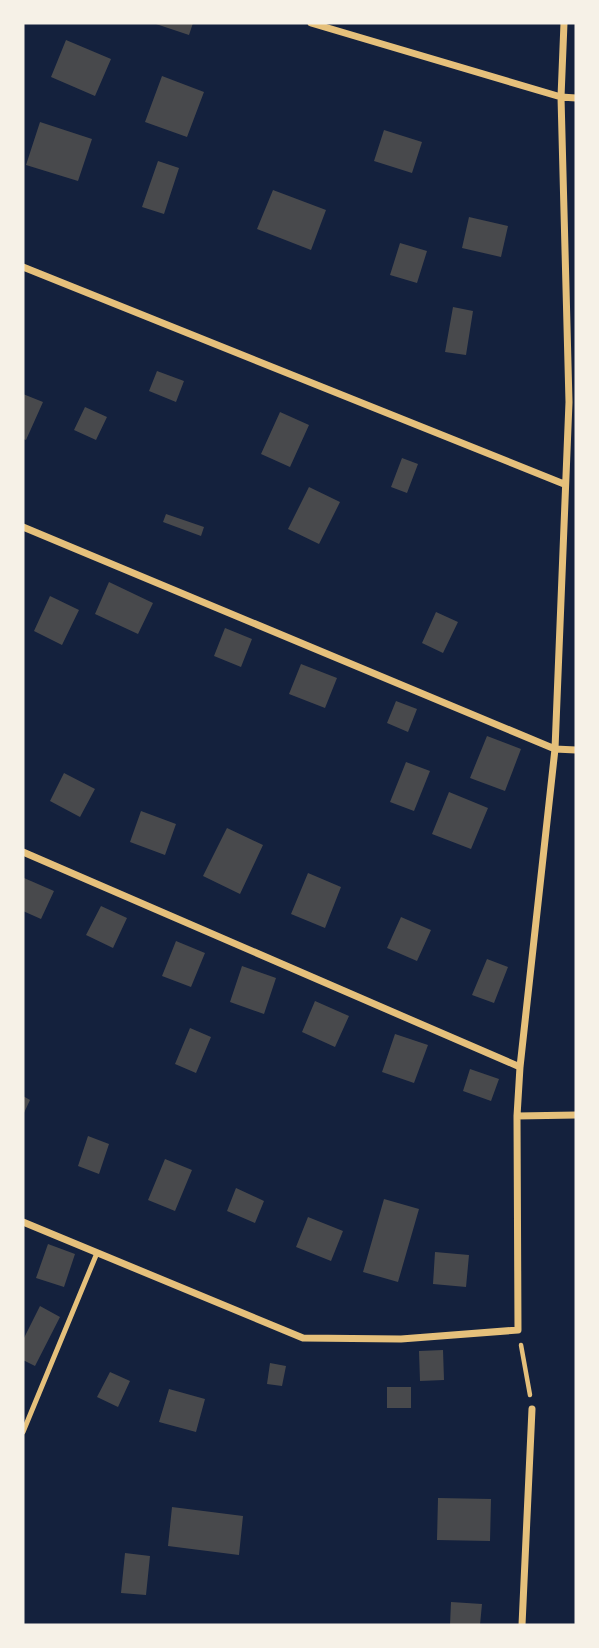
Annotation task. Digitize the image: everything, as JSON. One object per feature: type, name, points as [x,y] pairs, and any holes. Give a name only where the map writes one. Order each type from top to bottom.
[{"type":"street","points":[[311,23],[561,97],[576,98]]},
{"type":"street","points":[[23,1222],[303,1338],[401,1339],[518,1330],[517,1116],[555,749],[564,484],[572,402],[561,97],[564,23]]},
{"type":"street","points":[[23,267],[564,484]]},
{"type":"street","points":[[23,527],[555,749],[576,750]]},
{"type":"street","points":[[23,852],[520,1067]]},
{"type":"street","points":[[517,1116],[576,1115]]},
{"type":"street","points":[[522,1625],[532,1409]]},
{"type":"lane","points":[[23,1432],[97,1253]]},
{"type":"path","points":[[518,1330],[532,1409]]},
{"type":"building","points":[[153,23],[193,23],[189,35]]},
{"type":"building","points":[[66,40],[111,59],[95,96],[51,77]]},
{"type":"building","points":[[162,76],[204,92],[187,137],[145,122]]},
{"type":"building","points":[[40,122],[92,139],[78,181],[26,165]]},
{"type":"building","points":[[384,130],[422,142],[412,173],[374,161]]},
{"type":"building","points":[[158,161],[179,168],[164,214],[142,207]]},
{"type":"building","points":[[273,190],[326,210],[311,250],[257,229]]},
{"type":"building","points":[[469,217],[508,226],[501,257],[462,248]]},
{"type":"building","points":[[400,243],[427,251],[417,283],[390,275]]},
{"type":"building","points":[[453,307],[473,311],[466,355],[445,352]]},
{"type":"building","points":[[157,371],[184,381],[176,402],[149,391]]},
{"type":"building","points":[[23,394],[43,402],[26,440],[23,439]]},
{"type":"building","points":[[85,407],[107,417],[96,440],[74,430]]},
{"type":"building","points":[[280,412],[309,425],[290,467],[261,454]]},
{"type":"building","points":[[402,458],[418,464],[407,493],[391,487]]},
{"type":"building","points":[[309,487],[340,502],[319,544],[288,529]]},
{"type":"building","points":[[166,514],[204,527],[201,536],[163,522]]},
{"type":"building","points":[[109,582],[153,603],[138,634],[95,614]]},
{"type":"building","points":[[50,596],[79,610],[62,645],[34,631]]},
{"type":"building","points":[[436,612],[458,622],[443,653],[422,643]]},
{"type":"building","points":[[225,628],[252,639],[241,667],[214,656]]},
{"type":"building","points":[[301,664],[337,678],[325,708],[289,694]]},
{"type":"building","points":[[396,701],[417,709],[408,732],[387,723]]},
{"type":"building","points":[[487,736],[521,749],[505,791],[470,778]]},
{"type":"building","points":[[406,762],[430,771],[414,811],[390,802]]},
{"type":"building","points":[[64,773],[95,789],[80,817],[50,801]]},
{"type":"building","points":[[449,792],[488,808],[471,849],[432,834]]},
{"type":"building","points":[[141,811],[176,824],[165,855],[130,842]]},
{"type":"building","points":[[227,828],[263,845],[240,894],[203,876]]},
{"type":"building","points":[[308,873],[341,887],[325,928],[291,914]]},
{"type":"building","points":[[24,878],[54,891],[41,919],[23,911]]},
{"type":"building","points":[[101,906],[127,918],[113,948],[86,935]]},
{"type":"building","points":[[401,917],[431,930],[417,961],[387,948]]},
{"type":"building","points":[[176,941],[205,953],[191,987],[162,976]]},
{"type":"building","points":[[487,959],[508,967],[494,1003],[472,995]]},
{"type":"building","points":[[242,966],[276,978],[264,1014],[230,1002]]},
{"type":"building","points":[[315,1001],[349,1016],[335,1047],[302,1032]]},
{"type":"building","points":[[190,1028],[211,1037],[196,1073],[175,1064]]},
{"type":"building","points":[[395,1034],[428,1045],[414,1083],[382,1072]]},
{"type":"building","points":[[470,1069],[499,1079],[491,1101],[463,1091]]},
{"type":"building","points":[[23,1096],[30,1100],[23,1115]]},
{"type":"building","points":[[88,1136],[109,1144],[99,1174],[78,1166]]},
{"type":"building","points":[[165,1159],[192,1170],[175,1211],[148,1200]]},
{"type":"building","points":[[236,1188],[264,1201],[255,1223],[227,1211]]},
{"type":"building","points":[[384,1199],[419,1209],[398,1282],[363,1272]]},
{"type":"building","points":[[308,1217],[343,1231],[331,1261],[296,1247]]},
{"type":"building","points":[[48,1244],[75,1254],[64,1287],[36,1278]]},
{"type":"building","points":[[435,1252],[469,1255],[466,1287],[433,1284]]},
{"type":"building","points":[[40,1306],[60,1317],[35,1366],[23,1360],[23,1340]]},
{"type":"building","points":[[443,1350],[444,1380],[420,1381],[419,1351]]},
{"type":"building","points":[[270,1363],[286,1366],[282,1386],[267,1384]]},
{"type":"building","points":[[110,1372],[130,1381],[118,1407],[97,1397]]},
{"type":"building","points":[[387,1387],[411,1387],[411,1408],[387,1408]]},
{"type":"building","points":[[169,1389],[205,1399],[196,1432],[159,1422]]},
{"type":"building","points":[[438,1498],[491,1499],[490,1541],[437,1540]]},
{"type":"building","points":[[172,1507],[243,1516],[239,1555],[168,1546]]},
{"type":"building","points":[[125,1553],[150,1556],[146,1595],[121,1593]]},
{"type":"building","points":[[451,1602],[482,1604],[480,1625],[450,1625]]}]
